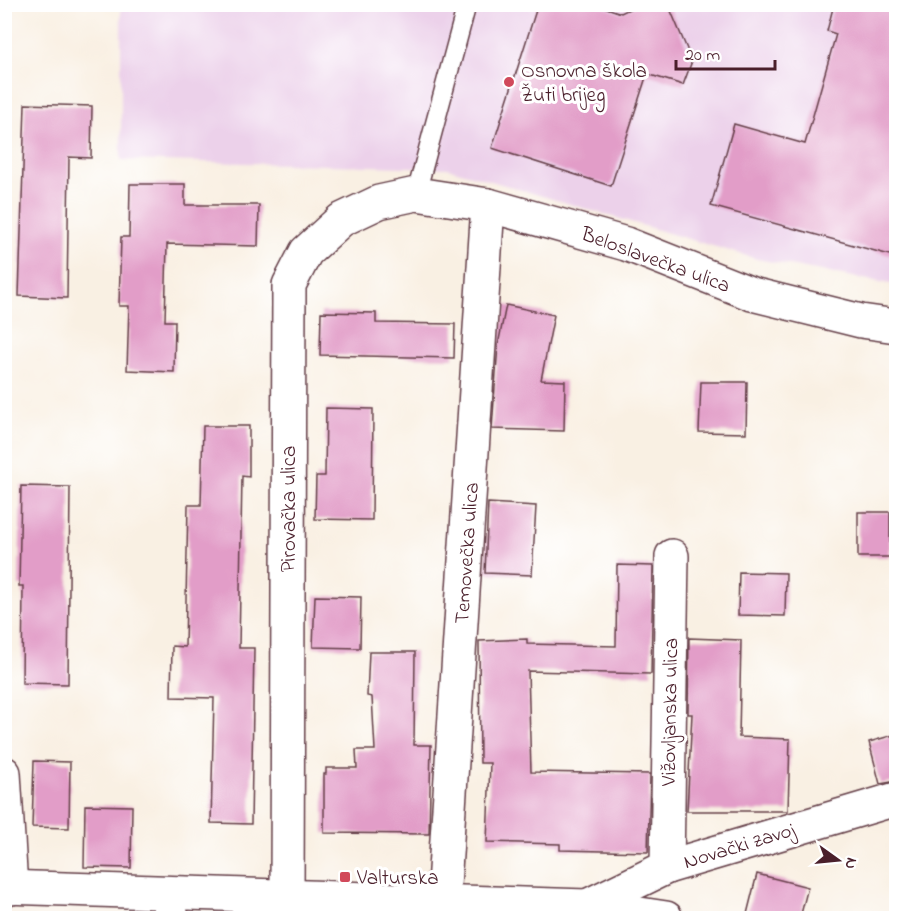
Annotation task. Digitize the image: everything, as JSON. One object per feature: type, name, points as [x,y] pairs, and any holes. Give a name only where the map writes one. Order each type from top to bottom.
[{"type":"street","name":"Beloslavečka ulica","points":[[416,194],[488,205],[626,244],[752,294],[861,321],[897,326]]},
{"type":"street","name":"Pirovačka ulica","points":[[301,905],[289,285],[306,252],[341,220],[379,202],[416,194]]},
{"type":"street","name":"Temovečka ulica","points":[[462,908],[488,205]]},
{"type":"street","name":"Vižovljanska ulica","points":[[667,867],[672,556]]},
{"type":"street","points":[[4,773],[8,888],[170,906],[301,905],[462,908],[587,906],[666,918]]},
{"type":"street","name":"Novački zavoj","points":[[587,906],[667,867],[897,799]]},
{"type":"lane","points":[[416,194],[467,4]]},
{"type":"shaded area","name":"Osnovna škola Žuti brijeg","points":[[121,5],[896,5],[896,285],[757,259],[447,168],[121,160]]},
{"type":"building","points":[[538,4],[595,4],[621,13],[640,4],[668,4],[692,61],[683,85],[647,74],[611,186],[492,148]]},
{"type":"building","points":[[834,4],[897,4],[897,257],[711,206],[734,124],[805,144],[836,34],[827,31]]},
{"type":"building","points":[[25,104],[92,106],[91,158],[69,157],[67,298],[19,296]]},
{"type":"building","points":[[130,184],[185,184],[185,205],[259,205],[258,246],[167,244],[165,321],[175,321],[174,372],[127,370],[129,306],[119,306],[121,237],[129,237]]},
{"type":"building","points":[[506,305],[554,315],[541,380],[565,381],[564,431],[492,429],[498,345]]},
{"type":"building","points":[[321,312],[376,313],[376,323],[455,324],[454,358],[320,355]]},
{"type":"building","points":[[701,382],[747,382],[746,433],[699,432]]},
{"type":"building","points":[[326,408],[373,409],[372,520],[315,519],[316,476],[325,476]]},
{"type":"building","points":[[203,426],[249,426],[249,477],[242,476],[239,648],[254,648],[251,824],[211,823],[214,698],[171,697],[172,646],[185,647],[188,505],[201,505]]},
{"type":"building","points":[[21,486],[70,487],[68,684],[22,683],[23,586],[19,586]]},
{"type":"building","points":[[488,503],[536,506],[532,575],[485,573]]},
{"type":"building","points":[[858,512],[890,512],[890,557],[858,557]]},
{"type":"building","points":[[617,565],[653,566],[651,674],[528,671],[531,772],[650,774],[648,852],[560,850],[560,844],[487,842],[490,763],[480,763],[479,641],[527,639],[527,644],[616,646]]},
{"type":"building","points":[[739,572],[786,573],[785,616],[738,615]]},
{"type":"building","points":[[315,596],[361,597],[360,648],[313,647]]},
{"type":"building","points":[[689,638],[741,640],[739,737],[790,739],[788,811],[687,811],[692,714],[688,714]]},
{"type":"building","points":[[369,652],[415,652],[414,745],[431,745],[429,834],[324,833],[324,774],[326,774],[326,768],[357,768],[356,750],[375,750],[372,697],[367,696]]},
{"type":"building","points":[[897,734],[897,781],[880,784],[869,742]]},
{"type":"building","points":[[34,761],[70,762],[69,828],[32,827]]},
{"type":"building","points":[[85,805],[132,806],[131,868],[84,867]]},
{"type":"building","points":[[757,874],[808,887],[800,918],[746,918]]},
{"type":"place","name":"Osnovna škola Žuti brijeg","points":[[509,82]]},
{"type":"place","name":"Valturska","points":[[345,877]]}]
